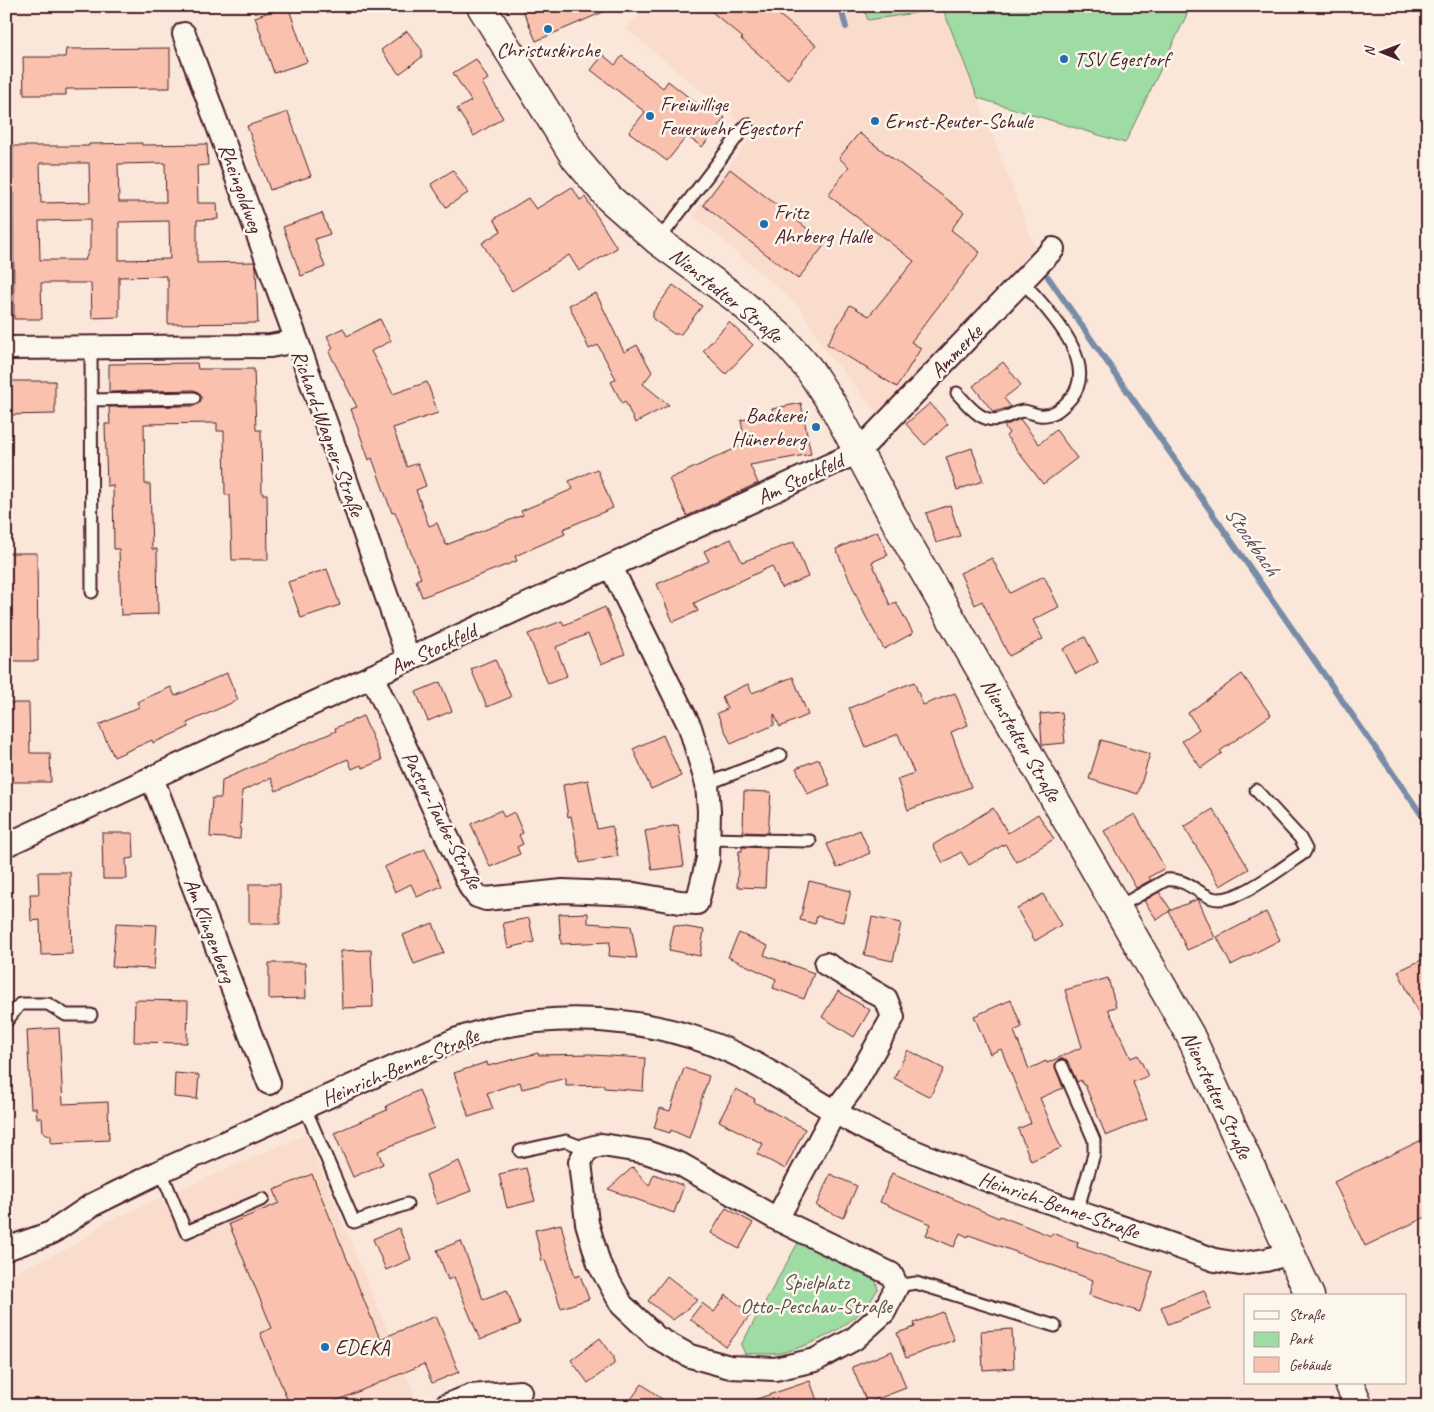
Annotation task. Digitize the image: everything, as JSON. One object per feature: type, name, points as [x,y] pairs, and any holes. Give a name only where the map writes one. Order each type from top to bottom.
[{"type":"main road","name":"Nienstedter Straße","points":[[481,6],[576,159],[609,198],[658,241],[737,298],[783,339],[810,369],[1190,1035],[1309,1294]]},
{"type":"main road","points":[[1349,1384],[1359,1406]]},
{"type":"street","name":"Rheingoldweg","points":[[184,34],[297,341]]},
{"type":"street","name":"Ammerke","points":[[858,452],[1053,249]]},
{"type":"street","name":"Richard-Wagner-Straße","points":[[6,348],[270,346],[297,341],[409,660]]},
{"type":"street","name":"Am Stockfeld","points":[[6,845],[858,452]]},
{"type":"street","name":"Pastor-Taube-Straße","points":[[372,676],[471,888],[477,896],[486,899],[563,890],[634,894],[680,902],[698,903],[708,859],[707,784],[690,727],[611,567]]},
{"type":"street","name":"Am Klingenberg","points":[[152,778],[269,1083]]},
{"type":"street","points":[[777,1219],[835,1111],[853,1087],[893,1017],[886,999],[826,964]]},
{"type":"street","name":"Heinrich-Benne-Straße","points":[[6,1249],[51,1233],[92,1205],[161,1171],[455,1040],[497,1027],[538,1021],[595,1020],[647,1026],[696,1038],[746,1059],[898,1145],[987,1180],[1214,1260],[1240,1264],[1266,1260],[1291,1253]]},
{"type":"street","points":[[602,1145],[646,1152],[680,1164],[777,1219],[891,1274],[897,1286],[884,1312],[854,1339],[815,1360],[775,1369],[730,1367],[690,1356],[656,1338],[622,1305],[599,1264],[587,1223],[580,1162],[587,1149],[602,1145]]},
{"type":"street","points":[[445,1406],[471,1396],[520,1392]]},
{"type":"lane","name":"Nienstedter Straße","points":[[658,241],[747,124]]},
{"type":"lane","points":[[956,393],[978,416],[1000,420],[1016,412],[1025,411],[1039,415],[1050,415],[1064,406],[1075,393],[1080,371],[1073,346],[1054,318],[1022,281]]},
{"type":"lane","points":[[91,348],[92,592]]},
{"type":"lane","points":[[91,400],[194,398]]},
{"type":"lane","points":[[707,784],[781,755]]},
{"type":"lane","points":[[1118,907],[1166,880],[1175,879],[1211,897],[1229,898],[1245,891],[1304,853],[1306,849],[1305,844],[1256,790]]},
{"type":"lane","points":[[708,838],[810,841]]},
{"type":"lane","points":[[6,1022],[20,1004],[48,1004],[66,1015],[91,1015]]},
{"type":"lane","points":[[1062,1066],[1094,1140],[1094,1154],[1077,1211]]},
{"type":"lane","name":"Heinrich-Benne-Straße","points":[[305,1108],[354,1222],[407,1204]]},
{"type":"lane","points":[[520,1151],[566,1140],[587,1149]]},
{"type":"lane","points":[[161,1171],[186,1232],[263,1199]]},
{"type":"lane","points":[[897,1286],[916,1283],[1055,1326]]},
{"type":"shaded area","name":"Ernst-Reuter-Schule","points":[[651,6],[863,6],[868,20],[943,8],[1038,254],[878,415],[826,351],[799,306],[693,215],[753,134],[625,28]]},
{"type":"shaded area","points":[[306,1134],[419,1406],[6,1406],[6,1279],[19,1270],[72,1247],[104,1223]]},
{"type":"green space","name":"TSV Egestorf","points":[[863,6],[1191,6],[1125,143],[978,98],[943,9],[868,20]]},
{"type":"green space","name":"Spielplatz Otto-Peschau-Straße","points":[[799,1241],[874,1276],[878,1288],[871,1300],[850,1321],[822,1338],[780,1353],[745,1354],[741,1345]]},
{"type":"building","points":[[288,6],[307,62],[274,73],[255,17]]},
{"type":"building","name":"Christuskirche","points":[[521,6],[617,6],[536,41]]},
{"type":"building","points":[[705,6],[784,6],[778,14],[816,45],[788,79]]},
{"type":"building","points":[[407,31],[422,50],[422,57],[399,74],[381,50]]},
{"type":"building","points":[[170,48],[170,88],[66,89],[66,95],[24,95],[23,57],[65,57],[66,49]]},
{"type":"building","points":[[603,55],[615,65],[622,56],[663,88],[668,81],[700,106],[704,101],[725,118],[702,147],[687,136],[667,161],[629,132],[645,112],[591,70]]},
{"type":"building","points":[[476,59],[488,79],[482,83],[503,118],[474,136],[457,109],[471,101],[453,73]]},
{"type":"building","points":[[288,112],[311,176],[270,190],[247,126]]},
{"type":"building","points":[[859,133],[964,212],[951,230],[980,252],[911,342],[921,348],[897,387],[827,344],[850,305],[869,316],[914,261],[828,195],[849,167],[839,158]]},
{"type":"building","points":[[89,144],[207,144],[208,165],[197,166],[198,203],[217,203],[218,219],[197,220],[197,263],[254,262],[256,268],[258,323],[168,324],[168,279],[166,279],[166,276],[119,277],[119,317],[92,318],[91,283],[41,283],[42,319],[14,319],[13,146],[89,146]],"holes":[[[40,163],[89,163],[90,202],[41,203]],[[165,163],[166,202],[119,202],[118,164]],[[90,220],[90,248],[85,260],[40,260],[39,221]],[[169,221],[170,259],[119,260],[119,222]]]},
{"type":"building","name":"Fritz Ahrberg Halle","points":[[730,169],[826,243],[798,279],[703,205]]},
{"type":"building","points":[[453,170],[468,193],[446,207],[431,184]]},
{"type":"building","points":[[572,187],[580,200],[585,197],[617,248],[579,271],[569,255],[512,291],[482,243],[501,231],[494,219],[528,198],[536,209]]},
{"type":"building","points":[[322,213],[330,234],[315,239],[325,267],[301,276],[283,227]]},
{"type":"building","points":[[673,285],[702,306],[681,334],[674,334],[653,319],[653,312]]},
{"type":"building","points":[[596,293],[624,352],[637,345],[652,372],[643,384],[669,405],[635,423],[625,401],[622,403],[611,382],[616,379],[598,345],[589,349],[569,305]]},
{"type":"building","points":[[380,319],[391,341],[371,351],[393,394],[427,382],[438,413],[393,428],[407,467],[418,463],[426,486],[416,490],[429,526],[437,523],[446,545],[523,515],[521,511],[573,489],[569,481],[597,469],[613,508],[563,529],[565,534],[515,556],[517,561],[422,597],[416,580],[421,578],[395,512],[392,513],[372,458],[369,460],[351,409],[357,407],[329,352],[333,348],[327,336],[343,328],[347,336]]},
{"type":"building","points":[[729,322],[753,345],[726,374],[703,351]]},
{"type":"building","points":[[1003,362],[1021,385],[1004,398],[1011,407],[993,412],[973,386]]},
{"type":"building","points":[[197,363],[198,369],[254,369],[256,430],[261,430],[262,494],[267,494],[268,560],[232,560],[230,495],[225,495],[224,431],[217,431],[217,423],[144,424],[145,484],[150,484],[152,549],[157,549],[158,614],[121,615],[119,549],[114,549],[113,485],[107,486],[105,424],[110,424],[109,407],[194,406],[200,402],[201,397],[194,390],[109,392],[109,364]]},
{"type":"building","points":[[6,381],[55,381],[55,414],[6,415]]},
{"type":"building","points":[[801,403],[811,454],[750,465],[758,483],[687,516],[669,479],[745,444],[741,420],[773,414],[772,409]]},
{"type":"building","points":[[930,403],[948,424],[925,445],[906,424]]},
{"type":"building","points":[[1020,419],[1039,444],[1056,430],[1077,458],[1043,484],[1006,436],[1009,433],[1004,426]]},
{"type":"building","points":[[972,448],[983,481],[957,490],[946,457]]},
{"type":"building","points":[[950,505],[960,536],[936,543],[926,513]]},
{"type":"building","points":[[877,531],[888,555],[872,562],[890,605],[896,602],[913,633],[884,649],[865,615],[836,549]]},
{"type":"building","points":[[731,539],[742,562],[794,542],[808,577],[781,588],[772,566],[694,603],[698,611],[673,622],[657,584],[709,561],[704,551]]},
{"type":"building","points":[[6,553],[37,553],[38,661],[6,661]]},
{"type":"building","points":[[992,558],[1010,593],[1044,576],[1059,607],[1033,620],[1043,639],[1009,656],[982,601],[975,605],[960,573]]},
{"type":"building","points":[[327,569],[340,605],[301,618],[288,582]]},
{"type":"building","points":[[605,607],[625,654],[601,664],[588,634],[556,647],[567,676],[548,684],[528,634],[562,621],[564,625]]},
{"type":"building","points":[[1085,637],[1098,662],[1076,674],[1063,649]]},
{"type":"building","points":[[495,659],[511,697],[487,707],[471,669]]},
{"type":"building","points":[[227,673],[238,700],[187,723],[189,727],[153,743],[152,740],[114,757],[99,725],[139,707],[137,702],[171,687],[175,696]]},
{"type":"building","points":[[1242,674],[1271,715],[1220,751],[1222,753],[1201,768],[1182,741],[1199,729],[1188,713]]},
{"type":"building","points":[[793,677],[808,715],[780,727],[774,714],[774,725],[731,744],[717,713],[727,709],[722,696],[748,684],[752,693]]},
{"type":"building","points":[[440,682],[452,711],[428,721],[416,692]]},
{"type":"building","points":[[914,682],[923,705],[955,693],[968,725],[951,732],[971,787],[908,810],[897,779],[914,773],[898,734],[866,747],[849,708]]},
{"type":"building","points":[[7,703],[29,703],[30,753],[50,753],[51,782],[6,782]]},
{"type":"building","points":[[1062,712],[1065,743],[1042,745],[1040,714]]},
{"type":"building","points":[[363,716],[382,760],[363,768],[361,765],[352,769],[348,759],[276,791],[271,778],[242,791],[240,839],[210,837],[212,798],[221,798],[222,780],[336,731],[335,728]]},
{"type":"building","points":[[663,735],[681,776],[651,789],[633,749]]},
{"type":"building","points":[[1101,740],[1150,754],[1138,794],[1089,779]]},
{"type":"building","points":[[819,759],[830,785],[807,794],[796,768]]},
{"type":"building","points":[[588,780],[597,829],[612,826],[618,856],[580,863],[571,816],[568,817],[563,785]]},
{"type":"building","points":[[744,791],[771,792],[768,833],[743,832]]},
{"type":"building","points":[[993,808],[1008,833],[1038,814],[1054,839],[1016,862],[1005,844],[969,865],[961,852],[943,863],[933,845]]},
{"type":"building","points":[[1213,809],[1249,869],[1220,886],[1184,827]]},
{"type":"building","points":[[501,810],[504,817],[514,812],[523,833],[519,835],[523,844],[517,847],[520,854],[490,867],[471,824]]},
{"type":"building","points":[[1135,814],[1165,868],[1149,877],[1151,880],[1136,888],[1104,831]]},
{"type":"building","points":[[678,825],[684,866],[652,870],[645,831]]},
{"type":"building","points":[[860,830],[870,853],[837,868],[827,844]]},
{"type":"building","points":[[102,833],[133,833],[134,858],[126,859],[127,879],[103,879]]},
{"type":"building","points":[[742,847],[767,848],[765,888],[737,887],[739,851],[742,851]]},
{"type":"building","points":[[425,849],[442,886],[417,897],[411,884],[395,892],[384,867]]},
{"type":"building","points":[[38,872],[70,872],[72,954],[41,955],[40,920],[31,921],[30,894],[39,894]]},
{"type":"building","points":[[809,881],[851,891],[843,922],[817,916],[815,924],[800,920]]},
{"type":"building","points":[[249,884],[280,884],[280,924],[249,924]]},
{"type":"building","points":[[1159,892],[1171,910],[1157,920],[1144,901]]},
{"type":"building","points":[[1043,894],[1061,925],[1035,941],[1017,909]]},
{"type":"building","points":[[1198,899],[1215,938],[1187,950],[1169,911]]},
{"type":"building","points":[[1266,912],[1280,940],[1231,965],[1217,937]]},
{"type":"building","points":[[588,913],[588,923],[631,926],[637,958],[609,956],[610,942],[561,944],[559,914]]},
{"type":"building","points":[[872,917],[901,923],[893,961],[864,955]]},
{"type":"building","points":[[529,918],[534,942],[508,948],[503,923]]},
{"type":"building","points":[[116,923],[157,925],[154,969],[112,967]]},
{"type":"building","points":[[433,923],[444,953],[414,964],[403,935]]},
{"type":"building","points":[[674,925],[704,930],[700,956],[669,950]]},
{"type":"building","points":[[739,933],[768,946],[764,955],[814,973],[804,999],[773,988],[776,979],[728,957]]},
{"type":"building","points":[[371,950],[373,1007],[342,1008],[340,951]]},
{"type":"building","points":[[1428,957],[1428,1033],[1398,971]]},
{"type":"building","points":[[269,963],[305,963],[306,998],[269,999]]},
{"type":"building","points":[[1108,978],[1116,1007],[1108,1009],[1131,1058],[1138,1055],[1148,1076],[1133,1082],[1147,1119],[1106,1136],[1085,1085],[1083,1085],[1081,1080],[1077,1082],[1067,1060],[1060,1059],[1056,1062],[1055,1066],[1063,1088],[1040,1098],[1061,1148],[1031,1161],[1018,1129],[1031,1123],[1001,1049],[990,1054],[974,1016],[1011,1000],[1022,1027],[1014,1031],[1029,1069],[1082,1047],[1065,990]]},
{"type":"building","points":[[838,991],[870,1010],[854,1037],[822,1017]]},
{"type":"building","points":[[135,1000],[188,1001],[187,1043],[134,1042]]},
{"type":"building","points":[[59,1028],[63,1104],[108,1102],[109,1140],[51,1143],[51,1136],[43,1132],[42,1118],[37,1118],[36,1108],[31,1108],[27,1030]]},
{"type":"building","points":[[908,1050],[944,1069],[930,1097],[894,1078]]},
{"type":"building","points":[[538,1053],[539,1055],[592,1054],[645,1058],[643,1091],[604,1088],[604,1085],[566,1086],[566,1078],[522,1089],[520,1082],[487,1093],[493,1109],[469,1117],[454,1073],[487,1062],[488,1066]]},
{"type":"building","points":[[684,1068],[709,1076],[689,1138],[671,1130],[670,1133],[654,1128],[660,1108],[670,1111]]},
{"type":"building","points":[[175,1073],[199,1075],[197,1099],[174,1097]]},
{"type":"building","points":[[736,1089],[755,1099],[754,1102],[805,1129],[785,1169],[757,1154],[763,1144],[719,1121]]},
{"type":"building","points":[[419,1090],[434,1128],[378,1151],[383,1164],[353,1177],[334,1133],[387,1110],[386,1106]]},
{"type":"building","points":[[1428,1137],[1428,1216],[1365,1246],[1334,1182]]},
{"type":"building","points":[[459,1161],[471,1191],[437,1204],[426,1175]]},
{"type":"building","points":[[633,1167],[649,1186],[654,1174],[684,1186],[674,1213],[608,1189]]},
{"type":"building","points":[[526,1168],[535,1201],[507,1208],[499,1174]]},
{"type":"building","points":[[892,1173],[999,1218],[1000,1216],[1051,1236],[1052,1233],[1078,1242],[1077,1247],[1153,1272],[1140,1312],[1089,1295],[1093,1280],[969,1235],[968,1237],[960,1233],[954,1247],[926,1235],[931,1224],[880,1202]]},
{"type":"building","points":[[312,1174],[380,1339],[436,1316],[459,1372],[432,1383],[424,1364],[324,1406],[290,1406],[260,1333],[272,1328],[229,1224],[279,1203],[274,1190]]},
{"type":"building","points":[[830,1174],[857,1186],[843,1218],[816,1206]]},
{"type":"building","points":[[726,1208],[753,1223],[739,1249],[711,1233]]},
{"type":"building","points":[[561,1224],[575,1277],[580,1275],[589,1299],[561,1308],[545,1260],[542,1261],[535,1230]]},
{"type":"building","points":[[399,1228],[411,1259],[386,1270],[373,1239]]},
{"type":"building","points":[[461,1241],[483,1299],[507,1290],[520,1324],[480,1340],[454,1277],[448,1280],[437,1250]]},
{"type":"building","points":[[667,1276],[698,1300],[673,1320],[648,1301]]},
{"type":"building","points":[[1204,1290],[1211,1308],[1168,1324],[1161,1307]]},
{"type":"building","points":[[726,1295],[751,1314],[726,1347],[690,1319],[702,1303],[714,1312]]},
{"type":"building","points":[[943,1312],[954,1340],[906,1358],[897,1333],[915,1327],[914,1323]]},
{"type":"building","points":[[1012,1329],[1014,1368],[983,1370],[981,1331]]},
{"type":"building","points":[[600,1338],[614,1357],[614,1364],[588,1383],[571,1360]]},
{"type":"building","points":[[892,1351],[906,1388],[867,1403],[852,1367]]},
{"type":"building","points":[[810,1381],[819,1406],[746,1406],[745,1403]]},
{"type":"building","points":[[642,1384],[671,1406],[626,1406]]},
{"type":"waterway","name":"Stockbach","points":[[840,6],[846,27]]},
{"type":"waterway","name":"Stockbach","points":[[1048,277],[1428,824]]},
{"type":"place","name":"Christuskirche","points":[[548,29]]},
{"type":"place","name":"TSV Egestorf","points":[[1064,59]]},
{"type":"place","name":"Freiwillige Feuerwehr Egestorf","points":[[650,116]]},
{"type":"place","name":"Ernst-Reuter-Schule","points":[[875,121]]},
{"type":"place","name":"Fritz Ahrberg Halle","points":[[764,224]]},
{"type":"place","name":"Backerei Hünerberg","points":[[816,427]]},
{"type":"place","name":"EDEKA","points":[[325,1347]]}]
